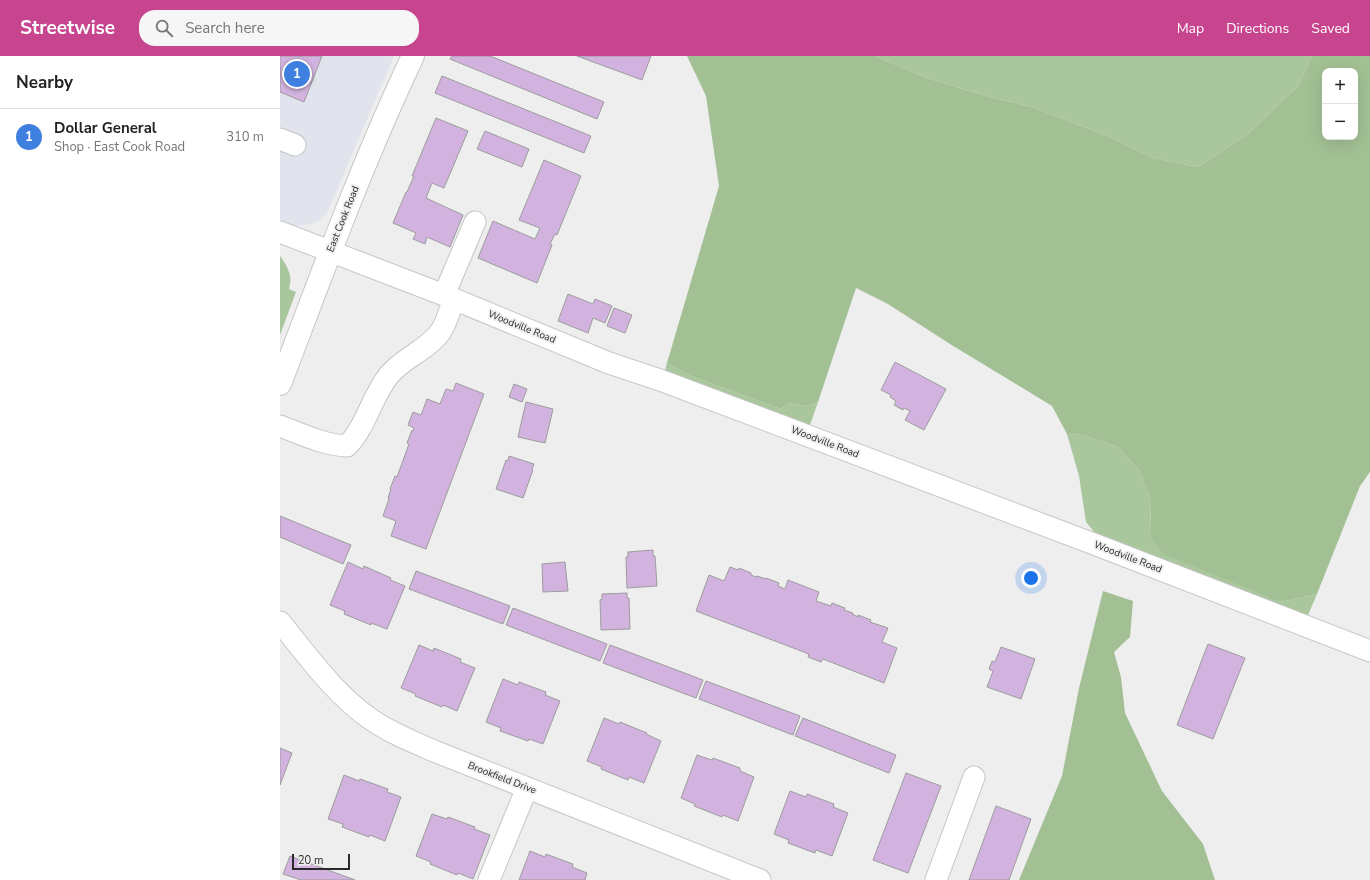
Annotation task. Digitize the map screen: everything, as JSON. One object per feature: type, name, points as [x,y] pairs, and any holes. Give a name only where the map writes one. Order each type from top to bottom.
[{"type":"main road","name":"East Cook Road","points":[[280,384],[374,142],[413,56]]},
{"type":"street","points":[[280,426],[336,446],[347,446],[354,439],[372,403],[389,374],[407,359],[428,346],[441,331],[449,297],[475,222]]},
{"type":"street","name":"Woodville Road","points":[[280,232],[449,297],[609,363],[660,380],[1087,541],[1370,651]]},
{"type":"street","name":"Brookfield Drive","points":[[280,622],[346,698],[371,719],[402,737],[760,880]]},
{"type":"street","points":[[936,880],[974,777]]},
{"type":"street","points":[[489,880],[527,788]]},
{"type":"shaded area","points":[[280,56],[394,56],[327,213],[321,220],[307,225],[297,226],[280,220]]},
{"type":"green space","points":[[687,56],[875,56],[927,78],[986,96],[1035,108],[1110,137],[1153,158],[1198,167],[1248,134],[1299,85],[1312,56],[1370,56],[1370,472],[1360,486],[1317,594],[1281,602],[1164,554],[1150,537],[1151,500],[1139,470],[1118,447],[1083,435],[1067,434],[1052,406],[950,344],[888,304],[856,288],[818,402],[807,406],[788,403],[781,409],[691,376],[667,363],[719,186],[706,96]]},
{"type":"green space","points":[[875,56],[1312,56],[1299,85],[1248,134],[1198,167],[1153,158],[1110,137],[1035,108],[986,96],[927,78]]},
{"type":"green space","points":[[280,256],[289,272],[289,289],[296,292],[280,335]]},
{"type":"green space","points":[[667,363],[691,376],[781,409],[788,403],[807,406],[818,402],[810,425],[665,371]]},
{"type":"green space","points":[[1067,434],[1083,435],[1118,447],[1139,470],[1151,500],[1150,537],[1281,602],[1317,594],[1306,620],[1098,537],[1086,522],[1079,476]]},
{"type":"green space","points":[[1103,591],[1133,601],[1130,637],[1114,652],[1121,677],[1125,713],[1162,791],[1203,844],[1215,880],[1019,880],[1062,776],[1079,688]]},
{"type":"building","points":[[280,56],[322,56],[304,102],[280,92]]},
{"type":"building","points":[[452,56],[490,56],[604,102],[597,119],[450,59]]},
{"type":"building","points":[[577,56],[651,56],[642,80]]},
{"type":"building","points":[[442,76],[591,136],[584,153],[435,93]]},
{"type":"building","points":[[436,118],[468,131],[444,188],[432,183],[426,198],[463,215],[450,247],[427,237],[425,244],[413,239],[416,233],[393,223],[414,176],[412,176]]},
{"type":"building","points":[[485,131],[529,149],[522,167],[477,149]]},
{"type":"building","points":[[544,160],[581,176],[557,235],[555,234],[550,244],[552,245],[537,283],[478,258],[493,221],[535,239],[540,228],[519,220]]},
{"type":"building","points":[[568,294],[593,304],[595,299],[612,306],[605,323],[593,318],[588,333],[558,321]]},
{"type":"building","points":[[614,308],[632,315],[625,333],[607,326]]},
{"type":"building","points":[[895,362],[946,389],[924,430],[905,420],[910,411],[904,408],[903,410],[894,405],[896,401],[890,397],[891,395],[881,390]]},
{"type":"building","points":[[456,383],[484,394],[426,549],[391,536],[396,521],[383,516],[389,499],[390,489],[395,476],[397,477],[409,444],[407,443],[414,428],[408,425],[413,412],[421,415],[427,399],[440,404],[446,389],[453,391]]},
{"type":"building","points":[[514,384],[527,389],[522,402],[509,397]]},
{"type":"building","points":[[526,402],[553,409],[545,443],[518,437]]},
{"type":"building","points":[[509,456],[534,464],[523,498],[496,489],[506,460],[508,461]]},
{"type":"building","points":[[280,516],[351,545],[343,564],[280,537]]},
{"type":"building","points":[[653,550],[653,556],[655,556],[657,586],[627,588],[626,557],[628,557],[628,552]]},
{"type":"building","points":[[348,562],[363,569],[364,566],[405,586],[387,629],[371,623],[371,625],[344,614],[345,611],[330,605]]},
{"type":"building","points":[[565,562],[568,591],[543,592],[542,564]]},
{"type":"building","points":[[730,567],[738,570],[739,568],[756,577],[766,578],[779,583],[778,586],[785,589],[788,580],[819,592],[816,601],[831,606],[832,603],[845,608],[844,610],[853,613],[852,614],[858,617],[858,615],[871,620],[870,622],[888,628],[882,642],[897,648],[884,683],[823,659],[821,662],[808,657],[809,654],[696,611],[709,575],[724,581]]},
{"type":"building","points":[[416,571],[510,606],[503,624],[409,589]]},
{"type":"building","points":[[627,593],[627,598],[629,598],[630,629],[601,630],[600,600],[602,599],[602,594]]},
{"type":"building","points":[[513,608],[607,644],[600,661],[506,625]]},
{"type":"building","points":[[1208,644],[1245,658],[1213,739],[1177,725]]},
{"type":"building","points":[[419,645],[433,651],[434,648],[461,659],[460,662],[475,668],[457,711],[443,705],[442,707],[415,696],[416,694],[401,688]]},
{"type":"building","points":[[610,645],[703,680],[696,698],[603,663]]},
{"type":"building","points":[[1001,647],[1035,659],[1021,699],[987,687],[993,671],[989,669],[992,661],[995,662]]},
{"type":"building","points":[[503,679],[518,685],[519,682],[546,692],[545,695],[560,701],[543,744],[529,739],[528,741],[500,731],[501,728],[486,722]]},
{"type":"building","points":[[706,681],[800,716],[793,735],[699,699]]},
{"type":"building","points":[[604,718],[619,724],[620,722],[647,733],[646,734],[661,741],[644,783],[629,777],[628,780],[601,769],[602,767],[587,761]]},
{"type":"building","points":[[803,718],[896,755],[889,773],[795,736]]},
{"type":"building","points":[[280,748],[292,753],[280,785]]},
{"type":"building","points":[[697,755],[712,760],[713,758],[740,768],[740,771],[754,777],[738,821],[723,815],[722,817],[694,806],[695,804],[681,798]]},
{"type":"building","points":[[906,773],[941,786],[908,873],[873,860]]},
{"type":"building","points":[[344,775],[388,789],[387,792],[401,797],[385,841],[342,827],[343,824],[328,819]]},
{"type":"building","points":[[790,791],[806,797],[807,794],[834,804],[833,807],[848,813],[832,856],[816,850],[815,853],[788,843],[789,840],[774,834]]},
{"type":"building","points":[[996,806],[1031,819],[1009,880],[969,880]]},
{"type":"building","points":[[432,814],[447,819],[448,817],[475,827],[474,829],[490,835],[473,879],[458,873],[457,875],[430,864],[431,862],[416,856]]},
{"type":"building","points":[[530,851],[545,857],[546,854],[573,864],[572,867],[587,873],[585,880],[519,880]]},
{"type":"building","points":[[290,856],[355,880],[301,880],[283,874]]},
{"type":"place","name":"Dollar General","points":[[297,74]]}]
